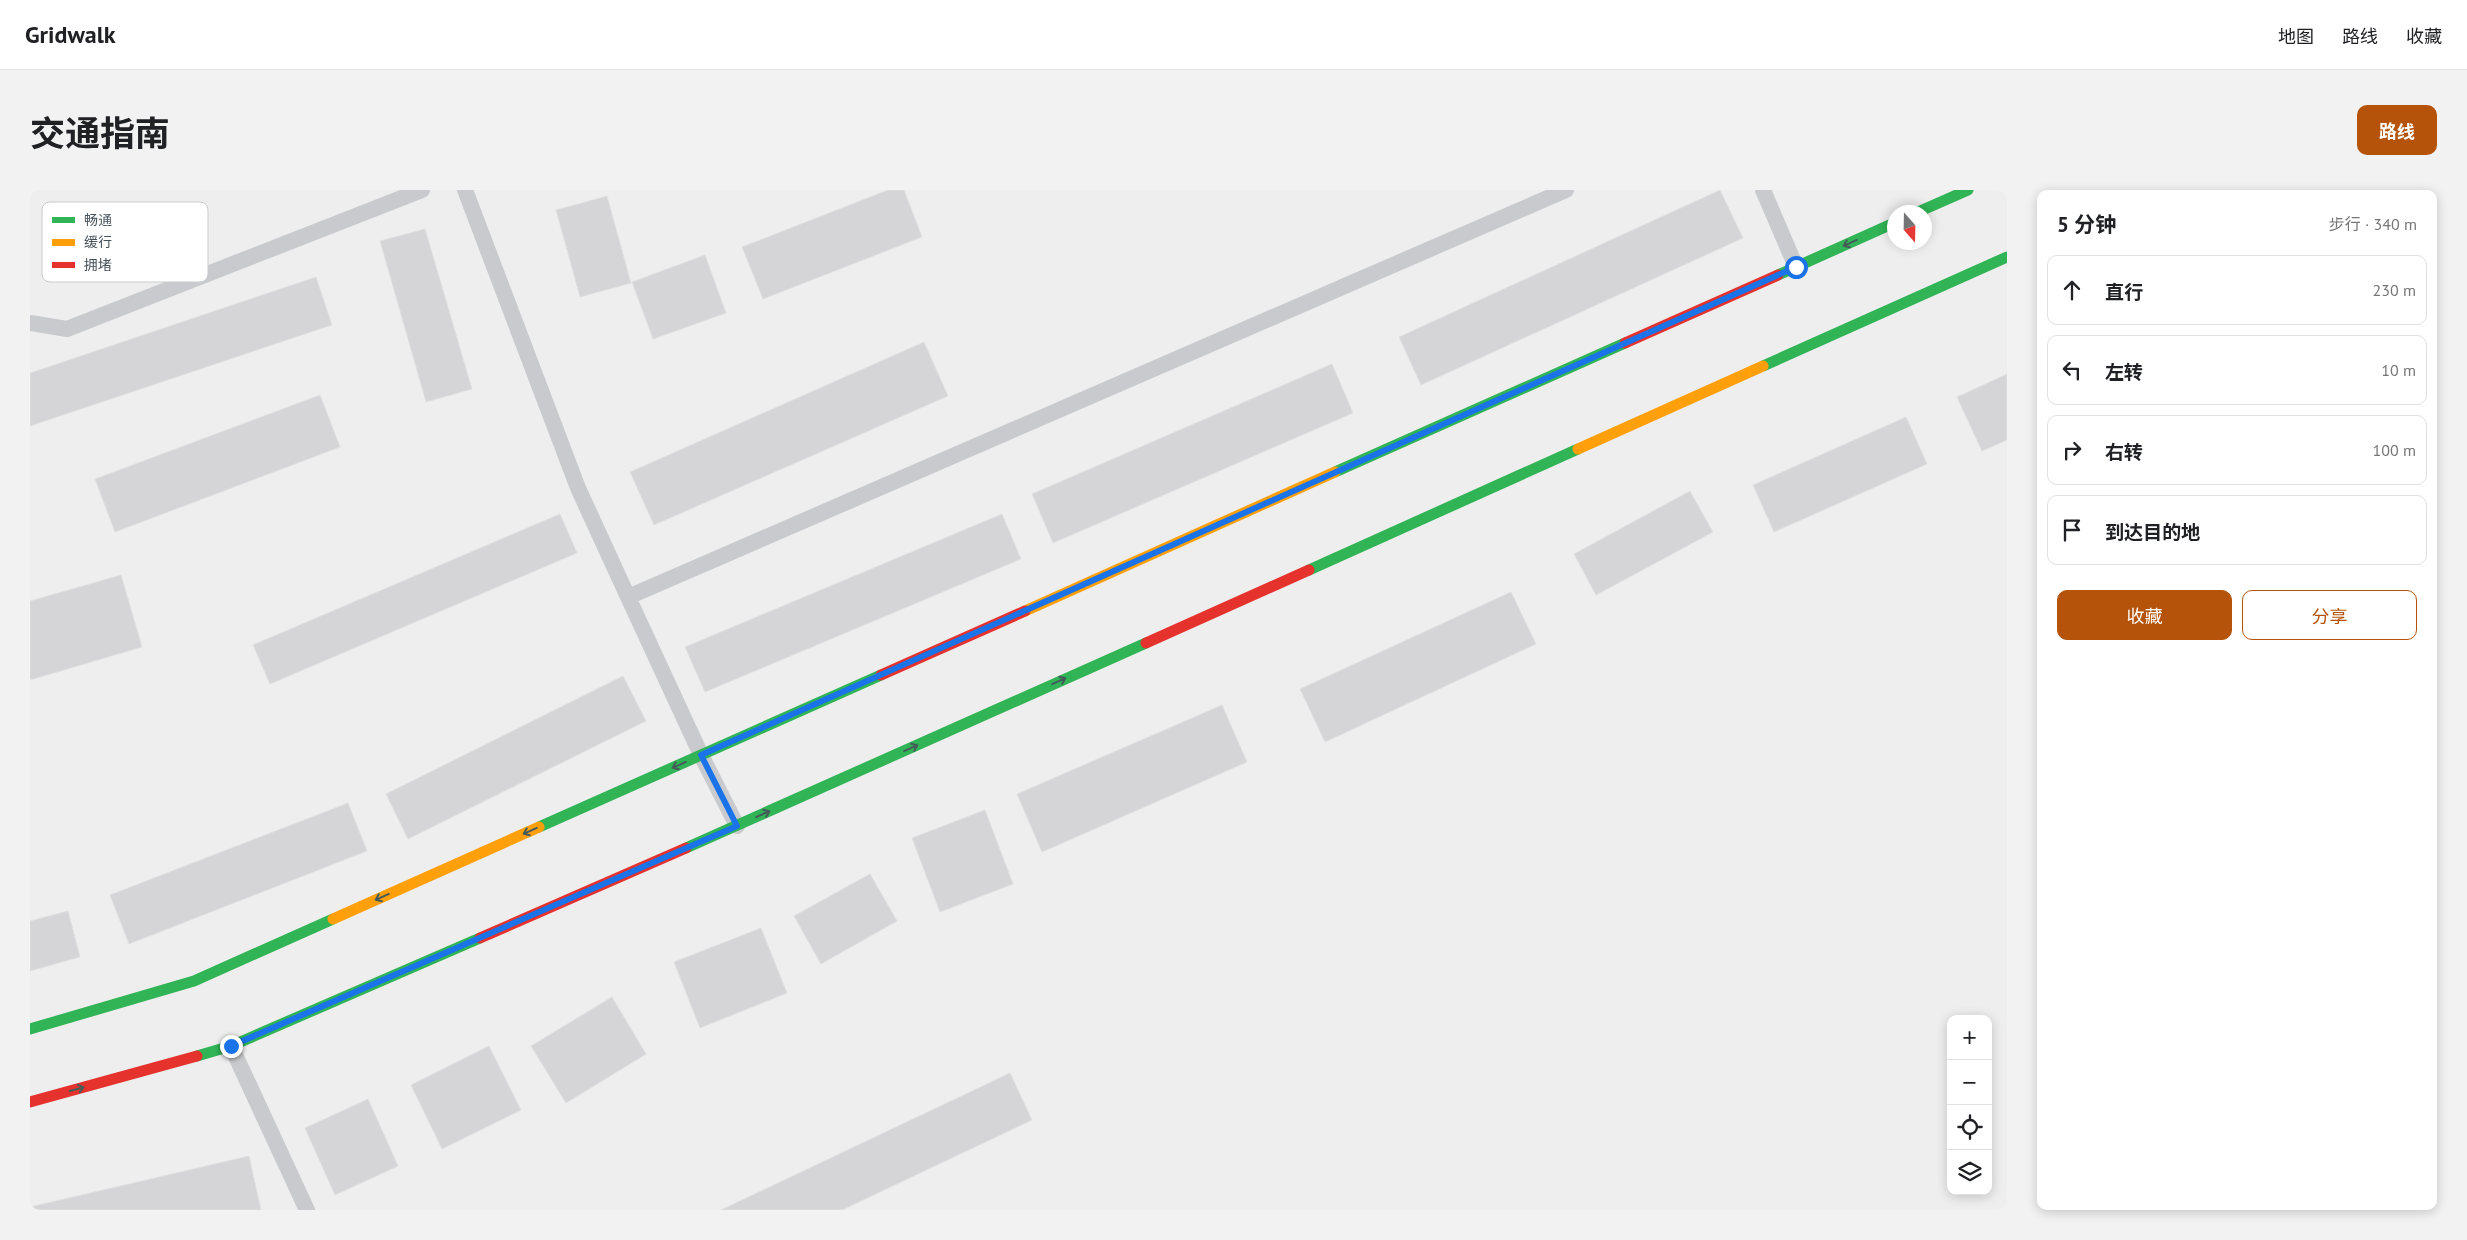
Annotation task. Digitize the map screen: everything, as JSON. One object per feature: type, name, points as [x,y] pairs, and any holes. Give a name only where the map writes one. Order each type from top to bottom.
[{"type":"main road","points":[[1932,206],[1968,190]]},
{"type":"main road","points":[[30,1029],[194,981],[1887,226]]},
{"type":"main road","points":[[30,1102],[231,1046],[737,826],[2007,257]]},
{"type":"lane","points":[[208,274],[422,190]]},
{"type":"lane","points":[[465,190],[578,488],[701,755],[737,826]]},
{"type":"lane","points":[[628,597],[1566,190]]},
{"type":"lane","points":[[1763,190],[1796,267]]},
{"type":"lane","points":[[30,323],[68,329],[188,282]]},
{"type":"lane","points":[[231,1046],[307,1210]]},
{"type":"building","points":[[888,190],[904,190],[922,237],[763,299],[742,247]]},
{"type":"building","points":[[1720,190],[1743,238],[1421,385],[1399,337]]},
{"type":"building","points":[[607,196],[631,283],[580,297],[556,210]]},
{"type":"building","points":[[425,229],[472,389],[426,402],[380,241]]},
{"type":"building","points":[[705,255],[726,313],[653,339],[632,282]]},
{"type":"building","points":[[316,277],[332,325],[30,426],[30,373]]},
{"type":"building","points":[[924,342],[948,396],[654,525],[630,472]]},
{"type":"building","points":[[1332,364],[1353,413],[1053,543],[1032,494]]},
{"type":"building","points":[[2007,374],[2007,440],[1982,451],[1957,397]]},
{"type":"building","points":[[320,395],[340,447],[115,532],[95,479]]},
{"type":"building","points":[[1906,417],[1927,464],[1774,532],[1753,485]]},
{"type":"building","points":[[1690,491],[1713,532],[1596,595],[1574,554]]},
{"type":"building","points":[[560,514],[577,553],[270,684],[253,645]]},
{"type":"building","points":[[1002,514],[1021,559],[705,692],[685,647]]},
{"type":"building","points":[[121,575],[142,647],[30,680],[30,601]]},
{"type":"building","points":[[1511,592],[1536,644],[1325,742],[1300,689]]},
{"type":"building","points":[[623,676],[646,721],[408,839],[386,794]]},
{"type":"building","points":[[1222,705],[1247,762],[1042,852],[1017,794]]},
{"type":"building","points":[[348,803],[367,851],[129,944],[110,895]]},
{"type":"building","points":[[985,810],[1013,884],[940,912],[912,838]]},
{"type":"building","points":[[870,874],[897,921],[821,964],[794,916]]},
{"type":"building","points":[[68,911],[80,957],[30,971],[30,921]]},
{"type":"building","points":[[761,928],[787,993],[700,1028],[674,962]]},
{"type":"building","points":[[612,997],[646,1054],[566,1103],[531,1046]]},
{"type":"building","points":[[489,1046],[521,1110],[442,1149],[411,1085]]},
{"type":"building","points":[[1010,1073],[1032,1120],[842,1210],[721,1210]]},
{"type":"building","points":[[368,1099],[398,1166],[335,1195],[305,1128]]},
{"type":"building","points":[[249,1156],[261,1210],[30,1210],[30,1207]]},
{"type":"traffic: fast","points":[[1932,206],[1968,190]]},
{"type":"traffic: fast","points":[[1778,275],[1887,226]]},
{"type":"traffic: fast","points":[[1763,366],[2007,257]]},
{"type":"traffic: fast","points":[[1335,472],[1625,343]]},
{"type":"traffic: fast","points":[[1309,570],[1578,449]]},
{"type":"traffic: fast","points":[[686,848],[1146,643]]},
{"type":"traffic: fast","points":[[539,827],[881,675]]},
{"type":"traffic: fast","points":[[30,1029],[194,981],[333,919]]},
{"type":"traffic: fast","points":[[197,1056],[231,1046],[480,938]]},
{"type":"traffic: slow","points":[[1578,449],[1763,366]]},
{"type":"traffic: slow","points":[[1025,611],[1335,472]]},
{"type":"traffic: slow","points":[[333,919],[539,827]]},
{"type":"traffic: jam","points":[[1625,343],[1778,275]]},
{"type":"traffic: jam","points":[[1146,643],[1309,570]]},
{"type":"traffic: jam","points":[[881,675],[1025,611]]},
{"type":"traffic: jam","points":[[480,938],[686,848]]},
{"type":"traffic: jam","points":[[30,1102],[197,1056]]},
{"type":"route","points":[[231,1046],[737,826],[701,755],[1796,267]]}]
